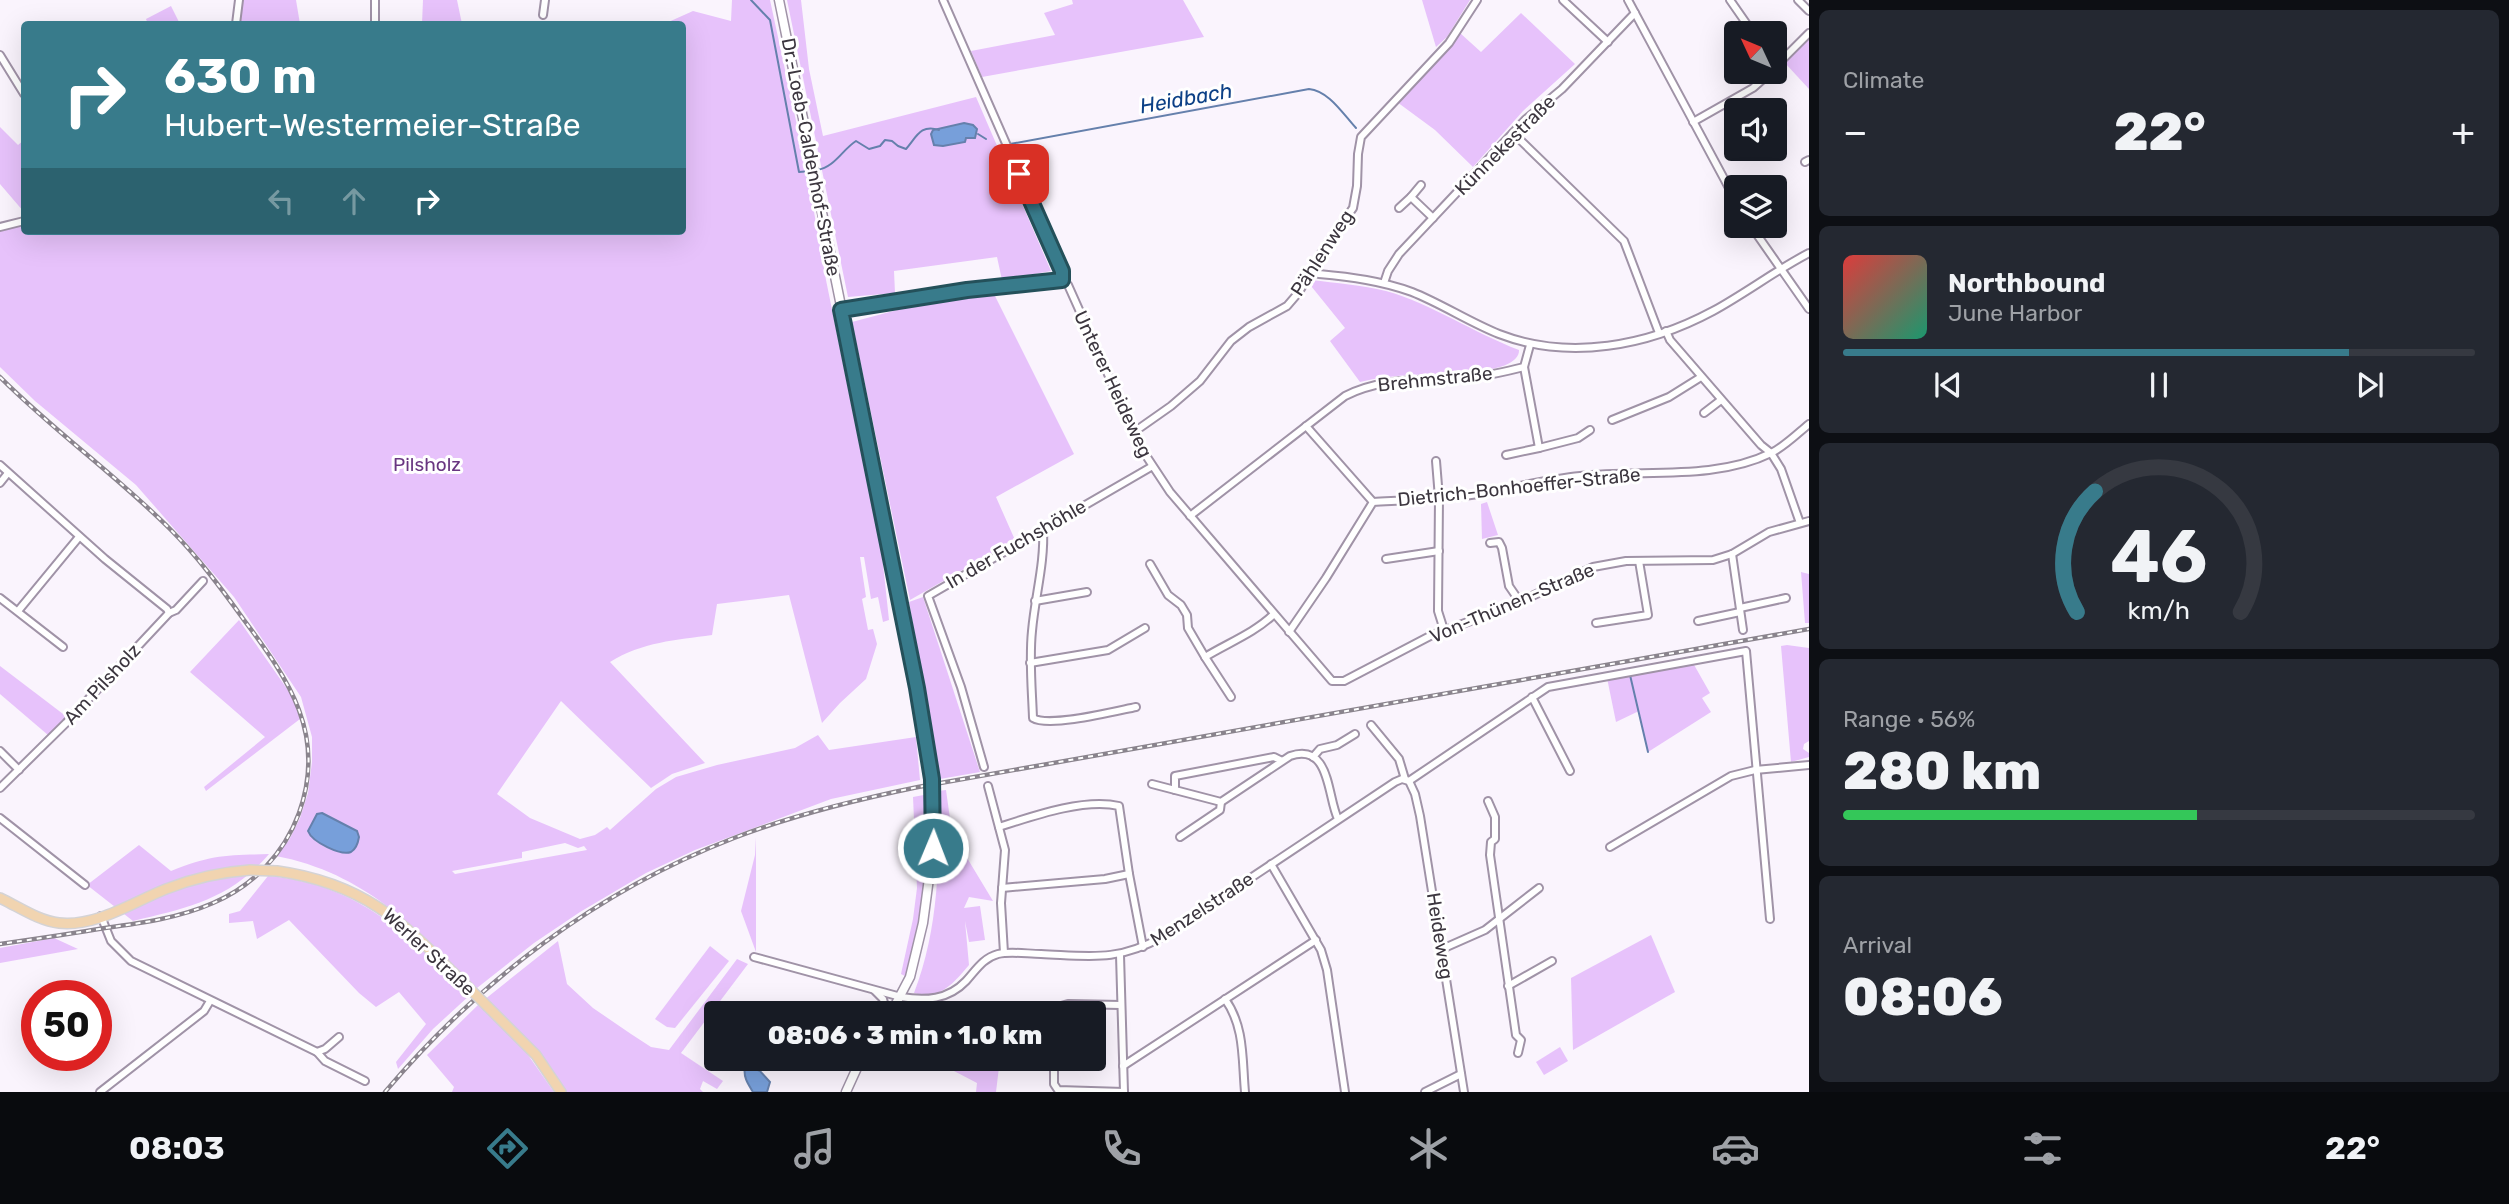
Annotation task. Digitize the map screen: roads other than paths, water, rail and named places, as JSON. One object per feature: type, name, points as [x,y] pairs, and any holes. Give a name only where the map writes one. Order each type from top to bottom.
[{"type":"main road","name":"Dr.-Loeb-Caldenhof-Straße","points":[[779,0],[912,661],[932,787],[933,848],[928,893],[918,952],[898,1001]]},
{"type":"main road","name":"Werler Straße","points":[[0,898],[42,918],[56,922],[80,922],[188,881],[228,872],[277,871],[321,880],[354,892],[406,927],[536,1055],[561,1092]]},
{"type":"main road","points":[[846,1092],[856,1071]]},
{"type":"street","points":[[236,21],[239,0]]},
{"type":"street","points":[[375,0],[375,21]]},
{"type":"street","points":[[543,15],[545,0]]},
{"type":"street","name":"Unterer Heideweg","points":[[943,0],[1062,271],[1062,280],[1068,285],[1152,467],[1190,516],[1329,679],[1341,682]]},
{"type":"street","name":"Pählenweg","points":[[1134,432],[1200,381],[1231,341],[1249,327],[1287,306],[1299,292],[1323,250],[1353,208],[1361,137],[1442,51],[1465,21],[1476,0]]},
{"type":"street","points":[[1563,0],[1608,42]]},
{"type":"street","points":[[1628,0],[1724,179]]},
{"type":"street","points":[[1730,0],[1745,21]]},
{"type":"street","points":[[1798,0],[1809,11]]},
{"type":"street","name":"Künnekestraße","points":[[1384,284],[1388,271],[1399,254],[1526,119],[1562,89],[1635,13]]},
{"type":"street","points":[[1787,54],[1809,33]]},
{"type":"street","points":[[0,55],[21,89]]},
{"type":"street","points":[[1693,122],[1743,95],[1755,84]]},
{"type":"street","points":[[1513,133],[1625,242],[1662,332],[1771,453],[1781,469],[1801,523]]},
{"type":"street","points":[[1399,208],[1421,186]]},
{"type":"street","points":[[1411,197],[1433,218]]},
{"type":"street","points":[[0,227],[21,222]]},
{"type":"street","points":[[1759,238],[1809,309]]},
{"type":"street","points":[[1319,274],[1384,284],[1413,292],[1496,333],[1530,345],[1569,349],[1595,348],[1662,332],[1715,310],[1809,253]]},
{"type":"street","points":[[841,310],[967,290],[1062,280]]},
{"type":"street","points":[[1530,345],[1524,367],[1539,448]]},
{"type":"street","name":"Brehmstraße","points":[[1190,516],[1345,396],[1373,384],[1474,377],[1524,367]]},
{"type":"street","points":[[1612,420],[1670,397],[1701,377]]},
{"type":"street","points":[[1704,412],[1721,400]]},
{"type":"street","name":"Dietrich-Bonhoeffer-Straße","points":[[1289,632],[1373,502],[1439,498],[1578,476],[1630,472],[1677,473],[1724,468],[1771,453],[1809,424]]},
{"type":"street","points":[[1306,426],[1373,502]]},
{"type":"street","points":[[1506,455],[1578,438],[1590,430]]},
{"type":"street","points":[[1436,461],[1439,498],[1438,611],[1444,630]]},
{"type":"street","points":[[0,465],[79,537],[169,613]]},
{"type":"street","name":"In der Fuchshöhle","points":[[984,767],[961,687],[928,596],[1152,467]]},
{"type":"street","points":[[0,483],[8,473]]},
{"type":"street","name":"Von-Thünen-Straße","points":[[1341,682],[1444,630],[1520,602],[1593,567],[1621,562],[1713,560],[1732,554],[1769,532],[1809,521]]},
{"type":"street","points":[[1043,528],[1044,550],[1035,601],[1030,663],[1033,718],[1039,722],[1077,718],[1136,707]]},
{"type":"street","points":[[18,611],[79,537]]},
{"type":"street","points":[[1490,543],[1499,541],[1503,548],[1509,586],[1520,602]]},
{"type":"street","points":[[1387,559],[1439,551]]},
{"type":"street","points":[[1732,554],[1743,630]]},
{"type":"street","points":[[1596,623],[1648,614],[1639,561]]},
{"type":"street","points":[[1150,564],[1168,594],[1181,605],[1187,615],[1188,628],[1231,697]]},
{"type":"street","name":"Am Pilsholz","points":[[0,788],[203,581]]},
{"type":"street","points":[[1035,601],[1087,592]]},
{"type":"street","points":[[0,598],[63,647]]},
{"type":"street","points":[[1698,621],[1786,598]]},
{"type":"street","points":[[1205,657],[1245,633],[1255,630],[1273,615]]},
{"type":"street","points":[[1030,663],[1108,650],[1145,628]]},
{"type":"street","name":"Menzelstraße","points":[[1004,953],[1097,957],[1120,955],[1143,947],[1338,819],[1399,780],[1407,780],[1548,687],[1746,651],[1755,770]]},
{"type":"street","points":[[1532,697],[1570,771]]},
{"type":"street","name":"Heideweg","points":[[1371,725],[1399,758],[1416,798],[1464,1092]]},
{"type":"street","points":[[1313,757],[1320,749],[1338,745],[1355,734]]},
{"type":"street","points":[[0,751],[19,770]]},
{"type":"street","points":[[1152,784],[1220,802],[1293,754],[1313,757],[1323,767],[1338,819]]},
{"type":"street","points":[[1175,790],[1175,776],[1185,773],[1274,757],[1282,761]]},
{"type":"street","points":[[1610,847],[1731,776],[1755,770],[1809,765]]},
{"type":"street","points":[[1755,770],[1770,919]]},
{"type":"street","points":[[754,957],[873,990],[923,1000],[948,994],[964,983],[988,958],[1004,953],[1002,888],[1005,849],[988,786]]},
{"type":"street","points":[[1488,801],[1496,817],[1495,839],[1490,855],[1516,1035],[1521,1041],[1518,1053]]},
{"type":"street","points":[[1180,837],[1220,810],[1220,802]]},
{"type":"street","points":[[999,827],[1035,815],[1090,805],[1119,806],[1143,947]]},
{"type":"street","points":[[0,818],[85,885]]},
{"type":"street","points":[[1271,864],[1316,940],[1327,970],[1345,1092]]},
{"type":"street","points":[[1002,888],[1105,879],[1129,874]]},
{"type":"street","points":[[1442,949],[1485,930],[1539,888]]},
{"type":"street","points":[[101,916],[111,941],[126,957],[317,1052],[325,1061],[365,1081]]},
{"type":"street","points":[[1124,1066],[1316,940]]},
{"type":"street","points":[[1055,1071],[1054,1084],[1058,1090],[1125,1092],[1120,955]]},
{"type":"street","points":[[1508,986],[1552,961]]},
{"type":"street","points":[[873,990],[884,1001]]},
{"type":"street","points":[[1226,999],[1240,1031],[1245,1092]]},
{"type":"street","points":[[100,1092],[204,1011],[210,1001]]},
{"type":"street","points":[[1106,1005],[1121,1005]]},
{"type":"street","points":[[317,1052],[339,1037]]},
{"type":"street","points":[[1425,1092],[1461,1074]]},
{"type":"water","points":[[964,123],[977,129],[975,138],[966,138],[965,142],[943,146],[934,145],[931,134],[933,130]]},
{"type":"water","points":[[322,813],[357,831],[359,839],[353,851],[346,853],[334,850],[311,835],[308,831],[317,814]]},
{"type":"water","points":[[745,1071],[760,1071],[770,1082],[767,1092],[753,1092]]},
{"type":"waterway","name":"Heidbach","points":[[751,0],[770,20],[799,172],[811,171]]},
{"type":"waterway","name":"Heidbach","points":[[1010,144],[1309,89],[1323,94],[1356,128]]},
{"type":"waterway","name":"Heidbach","points":[[817,170],[834,162],[856,141],[869,149],[880,146],[885,140],[906,149],[924,130],[939,130]]},
{"type":"waterway","name":"Heidbach","points":[[978,134],[986,139]]},
{"type":"waterway","points":[[1630,675],[1648,752]]},
{"type":"railway","points":[[0,377],[149,509],[209,573],[276,664],[289,687],[306,733],[309,758],[307,785],[299,813],[285,842],[254,878],[228,896],[187,913],[160,919],[0,944]]},
{"type":"railway","points":[[385,1092],[421,1051],[460,1013],[543,943],[588,912],[635,884],[684,860],[779,822],[918,787],[1809,629]]},
{"type":"park label","name":"Pilsholz","points":[[427,464]]}]
